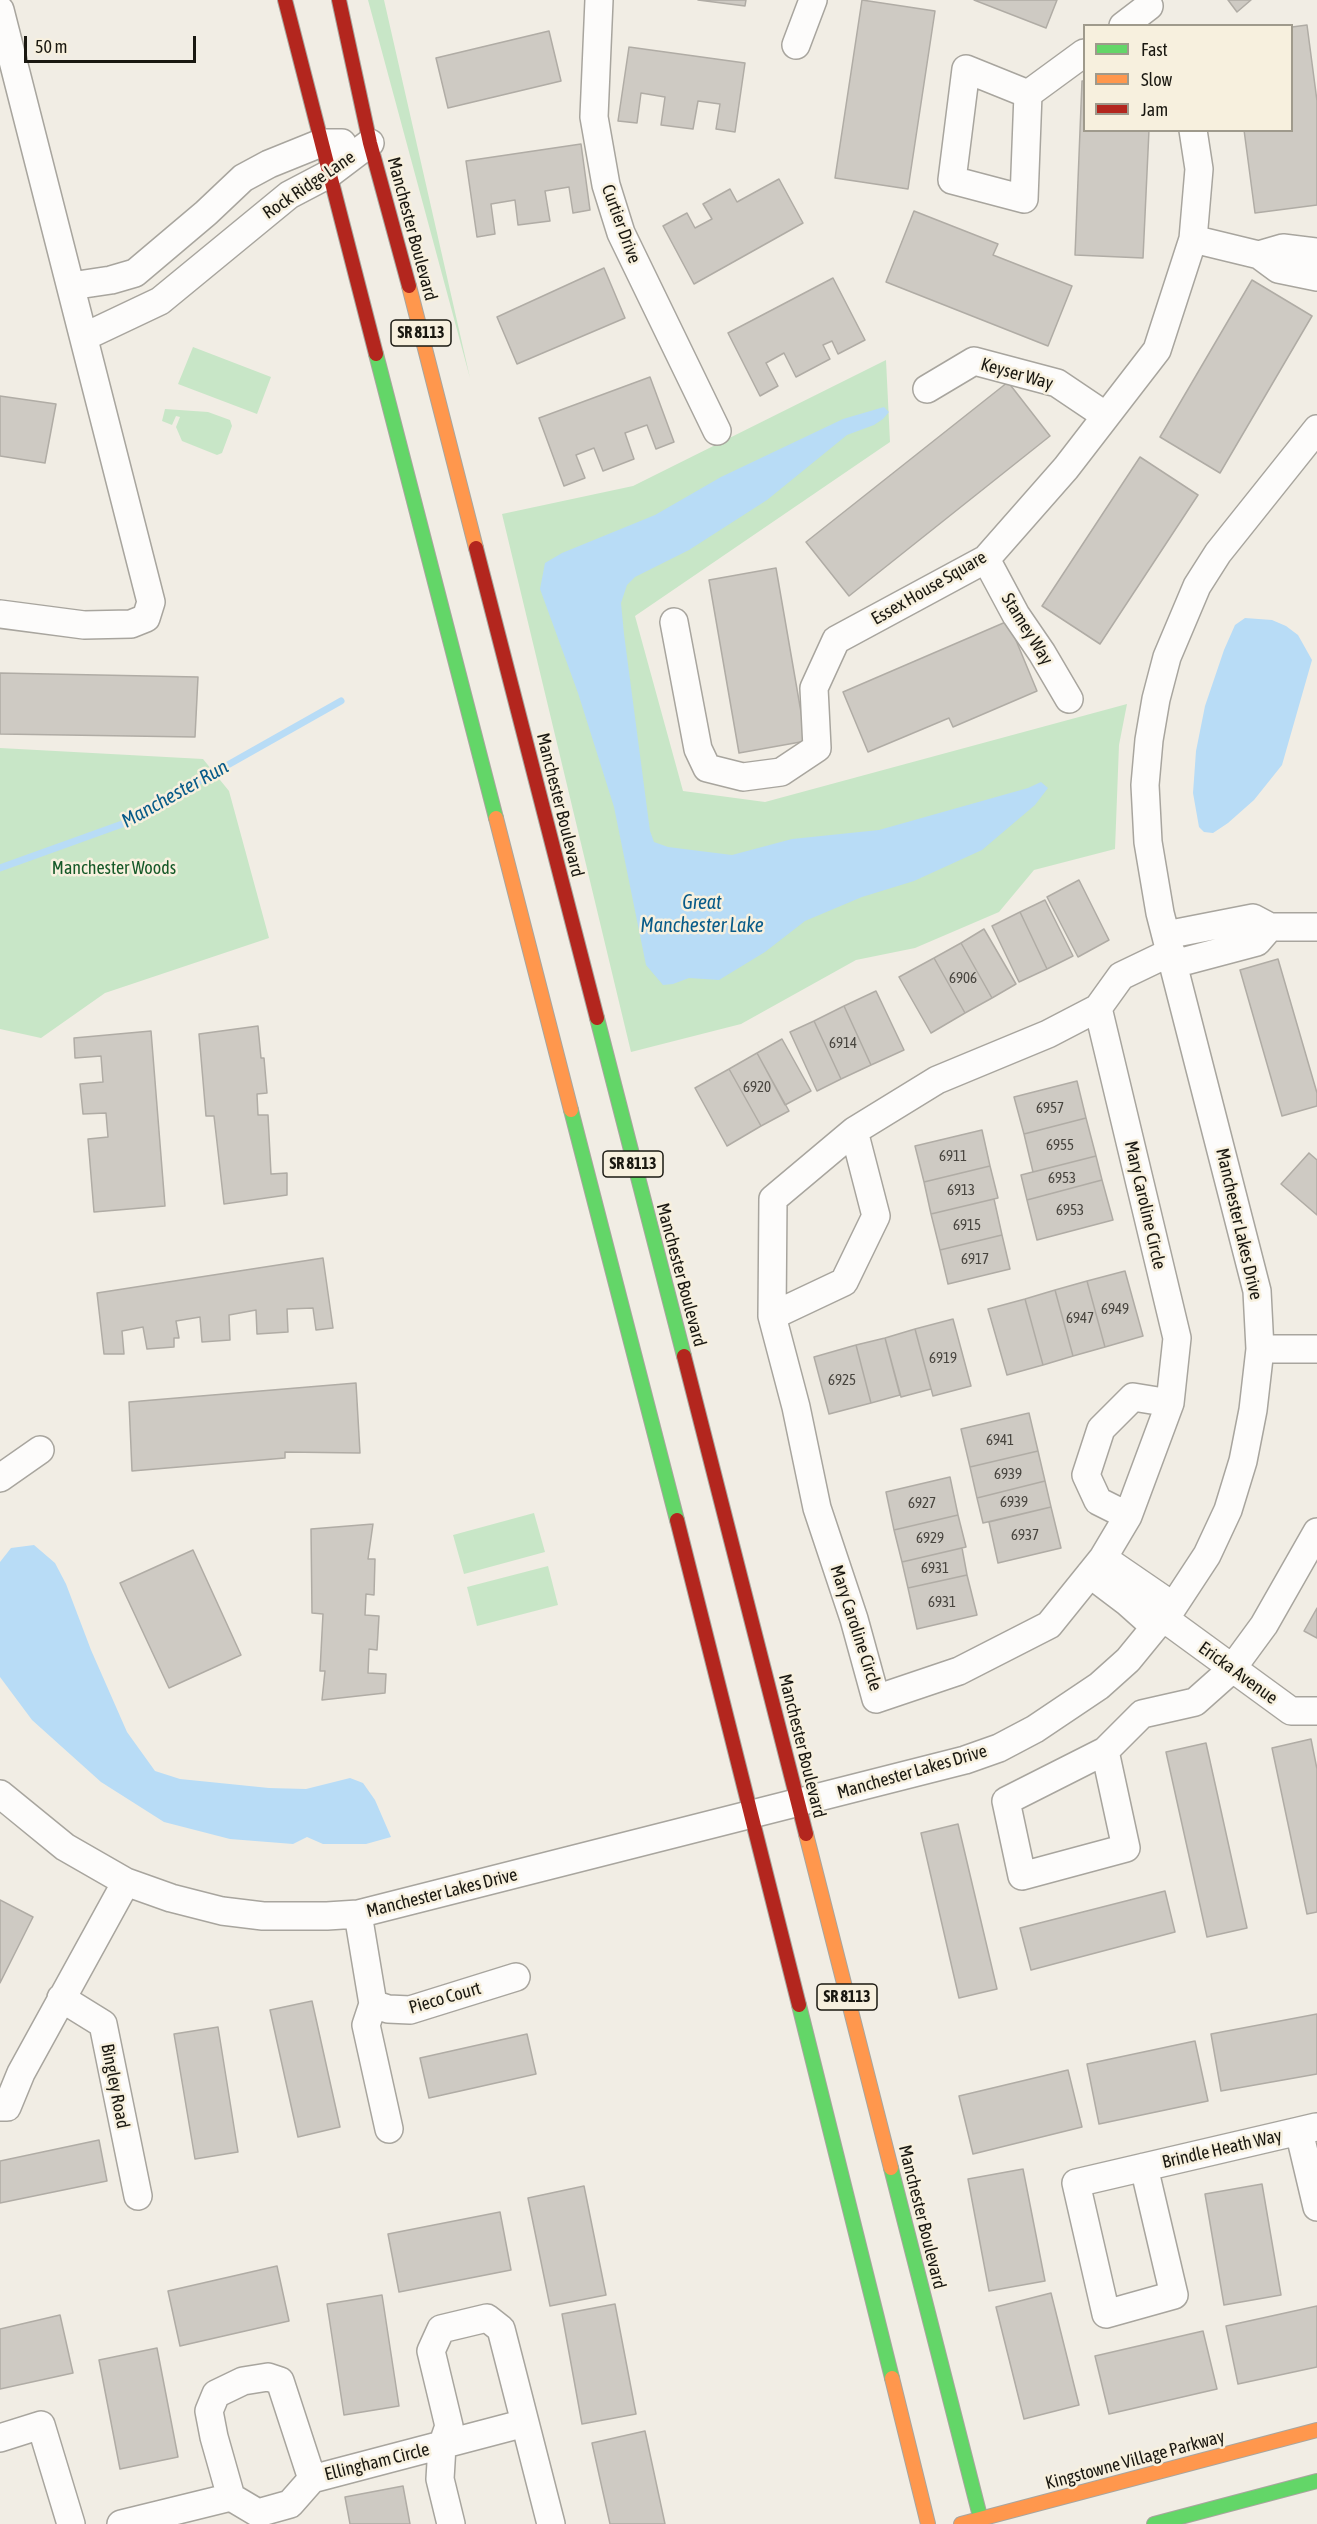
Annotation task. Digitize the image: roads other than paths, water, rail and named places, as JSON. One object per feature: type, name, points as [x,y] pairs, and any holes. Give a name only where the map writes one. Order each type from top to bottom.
[{"type":"main road","name":"SR 8113","points":[[285,0],[752,1816],[928,2524]]},
{"type":"main road","name":"Manchester Boulevard","points":[[339,0],[370,143],[391,216],[981,2522]]},
{"type":"main road","name":"Kingstowne Village Parkway","points":[[961,2524],[981,2522],[1317,2430]]},
{"type":"main road","points":[[1154,2524],[1317,2481]]},
{"type":"street","name":"Curtier Drive","points":[[599,0],[594,117],[606,185],[621,233],[717,431]]},
{"type":"street","points":[[796,45],[813,0]]},
{"type":"street","points":[[0,9],[151,602],[146,618],[131,624],[84,624],[0,614]]},
{"type":"street","points":[[1127,24],[1150,11]]},
{"type":"street","points":[[1028,94],[1083,54]]},
{"type":"street","points":[[966,69],[1028,94],[1023,199],[951,180],[966,69]]},
{"type":"street","name":"Essex House Square","points":[[674,622],[698,749],[707,768],[743,777],[781,772],[817,748],[814,688],[836,640],[986,559],[1066,468],[1157,350],[1193,239],[1199,169],[1193,132]]},
{"type":"street","name":"Rock Ridge Lane","points":[[71,286],[111,280],[135,273],[198,220],[243,178],[269,164],[321,143],[370,143]]},
{"type":"street","name":"Rock Ridge Lane","points":[[84,337],[160,301],[289,195],[329,174],[370,143]]},
{"type":"street","points":[[1193,239],[1259,255],[1278,268],[1317,277]]},
{"type":"street","points":[[1259,255],[1283,248],[1317,252]]},
{"type":"street","name":"Keyser Way","points":[[927,389],[974,360],[1057,383],[1107,416]]},
{"type":"street","name":"Manchester Lakes Drive","points":[[0,1794],[64,1847],[126,1882],[171,1898],[222,1911],[263,1916],[358,1914],[752,1816],[965,1760],[1008,1743],[1035,1729],[1099,1686],[1128,1660],[1164,1617],[1206,1555],[1228,1510],[1243,1461],[1254,1410],[1260,1349],[1257,1291],[1160,913],[1148,842],[1146,785],[1150,730],[1167,657],[1197,586],[1218,553],[1317,429]]},
{"type":"street","name":"Stamey Way","points":[[986,559],[1016,615],[1069,699]]},
{"type":"street","name":"Mary Caroline Circle","points":[[1098,1008],[1177,1338],[1170,1403],[1128,1516],[1096,1566],[1049,1625],[959,1671],[876,1699],[854,1619],[817,1508],[796,1407],[772,1316],[773,1199],[854,1131],[937,1080],[1048,1034],[1098,1008],[1121,976],[1170,950],[1253,918],[1270,927],[1317,927]]},
{"type":"street","points":[[772,1316],[844,1282],[876,1216],[854,1131]]},
{"type":"street","points":[[1260,1349],[1317,1349]]},
{"type":"street","points":[[1128,1516],[1098,1501],[1086,1475],[1101,1429],[1133,1397],[1170,1403]]},
{"type":"street","points":[[0,1478],[40,1450]]},
{"type":"street","points":[[1105,1751],[1126,1848],[1022,1876],[1006,1801],[1105,1751],[1142,1714],[1195,1702],[1231,1670],[1264,1625],[1317,1532]]},
{"type":"street","points":[[1096,1566],[1164,1617]]},
{"type":"street","name":"Ericka Avenue","points":[[1164,1617],[1231,1670],[1291,1711],[1317,1711]]},
{"type":"street","points":[[0,2106],[7,2108],[21,2073],[126,1882]]},
{"type":"street","points":[[358,1914],[373,2004],[366,2025],[389,2129]]},
{"type":"street","name":"Pieco Court","points":[[373,2004],[388,2009],[410,2010],[516,1977]]},
{"type":"street","name":"Bingley Road","points":[[61,1998],[103,2024],[138,2196]]},
{"type":"street","name":"Brindle Heath Way","points":[[1144,2167],[1174,2295],[1106,2314],[1076,2183],[1144,2167],[1308,2129],[1317,2207]]},
{"type":"street","name":"Ellingham Circle","points":[[451,2524],[440,2479],[442,2446],[449,2426],[432,2351],[441,2329],[487,2318],[501,2330],[551,2524]]},
{"type":"street","name":"Ellingham Circle","points":[[268,2377],[280,2381],[312,2478],[293,2514],[260,2518],[231,2497],[209,2411],[216,2394],[243,2381],[268,2377]]},
{"type":"street","name":"Ellingham Circle","points":[[312,2478],[525,2423]]},
{"type":"street","points":[[0,2438],[41,2425],[70,2524]]},
{"type":"street","points":[[121,2524],[231,2497]]},
{"type":"water","name":"Great Manchester Lake","points":[[884,407],[889,412],[883,419],[874,425],[847,435],[767,500],[689,550],[635,577],[627,585],[621,603],[624,634],[650,831],[654,842],[668,847],[732,855],[792,839],[879,830],[1028,788],[1041,782],[1048,788],[1035,805],[982,850],[914,881],[862,897],[805,921],[765,952],[719,980],[689,978],[663,985],[646,965],[614,807],[578,693],[540,589],[545,563],[562,553],[655,515],[721,477],[843,419]]},
{"type":"water","points":[[1245,618],[1272,620],[1286,626],[1298,635],[1312,660],[1282,765],[1254,800],[1228,823],[1213,833],[1204,832],[1199,827],[1193,793],[1196,751],[1205,706],[1224,650],[1235,625]]},
{"type":"water","points":[[34,1545],[55,1563],[66,1584],[91,1650],[127,1732],[155,1771],[180,1779],[269,1788],[306,1789],[350,1778],[363,1783],[375,1800],[391,1837],[366,1844],[323,1844],[307,1837],[293,1844],[230,1839],[164,1822],[101,1782],[32,1720],[0,1677],[0,1562],[11,1548]]},
{"type":"waterway","name":"Manchester Run","points":[[0,868],[125,823],[341,701]]},
{"type":"park label","name":"Manchester Woods","points":[[114,868]]}]
